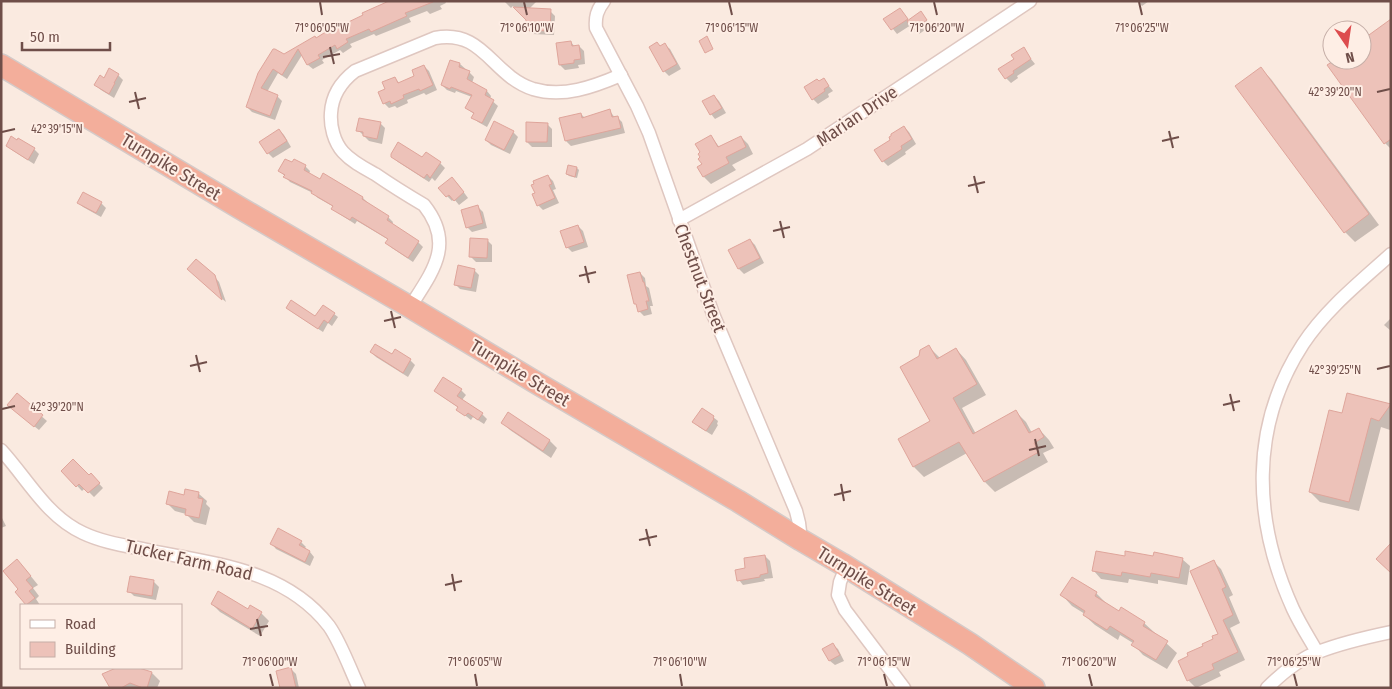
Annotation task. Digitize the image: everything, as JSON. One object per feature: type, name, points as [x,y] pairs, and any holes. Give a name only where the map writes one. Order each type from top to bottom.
[{"type":"highway","name":"Turnpike Street","points":[[1,65],[738,501],[970,644],[1034,688]]},
{"type":"street","name":"Chestnut Street","points":[[604,1],[595,18],[596,28],[637,106],[648,133],[713,314],[796,511],[801,540]]},
{"type":"street","name":"Marian Drive","points":[[679,220],[807,149],[1030,1]]},
{"type":"street","points":[[410,307],[435,264],[439,251],[439,237],[436,224],[424,205],[362,167],[342,151],[332,131],[331,110],[334,99],[346,78],[356,71],[435,38],[445,36],[453,36],[474,44],[501,70],[533,89],[553,92],[575,91],[621,74]]},
{"type":"street","points":[[1317,652],[1294,610],[1277,567],[1271,544],[1262,488],[1266,433],[1285,377],[1304,343],[1333,308],[1391,254]]},
{"type":"street","name":"Tucker Farm Road","points":[[1,450],[48,508],[63,521],[83,533],[106,541],[250,572],[290,590],[310,606],[330,627],[359,688]]},
{"type":"street","points":[[846,567],[840,582],[838,596],[845,610],[904,688]]},
{"type":"street","points":[[1267,688],[1274,680],[1295,664],[1317,652],[1391,632]]},
{"type":"building","points":[[389,1],[433,2],[405,13],[407,16],[371,32],[369,29],[346,39],[348,42],[337,49],[335,45],[318,55],[320,58],[307,65],[298,49],[282,75],[273,69],[261,88],[278,95],[270,116],[246,107],[258,73],[273,49],[284,54],[315,36],[316,38],[337,25],[338,27],[363,15],[362,13]]},
{"type":"building","points":[[513,7],[551,9],[550,31],[526,30],[526,20]]},
{"type":"building","points":[[900,8],[908,19],[891,30],[883,19]]},
{"type":"building","points":[[921,11],[927,20],[913,30],[907,21]]},
{"type":"building","points":[[1391,19],[1391,139],[1384,144],[1331,70],[1372,70],[1372,33]]},
{"type":"building","points":[[707,36],[713,49],[705,53],[699,41]]},
{"type":"building","points":[[571,41],[572,46],[579,45],[581,59],[574,60],[574,63],[559,65],[556,43]]},
{"type":"building","points":[[657,42],[660,46],[665,43],[677,64],[663,72],[649,47]]},
{"type":"building","points":[[1024,47],[1031,59],[1005,79],[998,69],[1014,59],[1011,55]]},
{"type":"building","points":[[450,60],[460,63],[459,67],[470,71],[467,79],[487,90],[485,95],[494,100],[482,123],[471,118],[474,113],[465,108],[472,95],[441,85]]},
{"type":"building","points":[[424,65],[433,85],[420,91],[419,89],[403,95],[404,98],[391,104],[390,101],[383,104],[378,92],[385,89],[382,82],[395,77],[398,83],[414,76],[412,70]]},
{"type":"building","points":[[1261,67],[1369,214],[1344,233],[1235,86]]},
{"type":"building","points":[[109,68],[119,74],[109,94],[94,85],[100,75],[104,78]]},
{"type":"building","points":[[824,78],[829,86],[812,100],[804,87],[817,79],[819,81]]},
{"type":"building","points":[[714,95],[722,108],[710,115],[702,101]]},
{"type":"building","points":[[610,109],[612,117],[618,116],[621,128],[565,141],[559,118],[581,113],[582,118]]},
{"type":"building","points":[[359,118],[381,122],[377,139],[363,136],[363,132],[356,131]]},
{"type":"building","points":[[494,121],[514,131],[504,150],[485,140]]},
{"type":"building","points":[[526,122],[548,123],[547,142],[526,142]]},
{"type":"building","points":[[904,126],[912,139],[901,146],[902,149],[882,162],[874,150],[890,140],[891,134]]},
{"type":"building","points":[[279,129],[287,141],[267,154],[259,142]]},
{"type":"building","points":[[711,135],[718,147],[741,136],[746,147],[726,157],[729,163],[703,177],[697,167],[702,164],[698,159],[700,152],[695,144]]},
{"type":"building","points":[[11,136],[35,148],[28,160],[6,146]]},
{"type":"building","points":[[398,142],[422,157],[426,152],[441,162],[430,178],[427,174],[424,178],[391,157]]},
{"type":"building","points":[[285,159],[292,162],[294,159],[306,165],[304,170],[320,179],[323,173],[363,197],[362,199],[389,216],[387,220],[419,241],[408,258],[385,243],[388,239],[352,217],[350,220],[331,209],[333,206],[311,193],[312,191],[283,177],[285,175],[278,171]]},
{"type":"building","points":[[568,165],[577,167],[575,177],[566,174]]},
{"type":"building","points":[[548,175],[552,184],[549,185],[555,198],[537,206],[532,194],[535,193],[531,185],[534,184],[533,181]]},
{"type":"building","points":[[452,177],[464,192],[454,201],[449,195],[446,197],[438,188]]},
{"type":"building","points":[[83,192],[102,202],[96,213],[77,203]]},
{"type":"building","points":[[478,205],[483,223],[466,228],[461,210]]},
{"type":"building","points":[[578,225],[584,242],[566,248],[560,231]]},
{"type":"building","points":[[470,238],[488,239],[487,258],[469,257]]},
{"type":"building","points":[[750,239],[760,258],[738,269],[728,250]]},
{"type":"building","points":[[196,259],[215,275],[222,300],[187,269]]},
{"type":"building","points":[[458,265],[475,269],[471,288],[454,285]]},
{"type":"building","points":[[640,272],[649,301],[646,301],[648,309],[638,312],[636,304],[634,304],[627,275]]},
{"type":"building","points":[[291,300],[315,316],[323,305],[335,313],[328,323],[324,320],[318,329],[286,308]]},
{"type":"building","points":[[375,344],[392,354],[395,349],[411,359],[403,373],[370,352]]},
{"type":"building","points":[[929,345],[937,359],[956,348],[977,384],[953,398],[973,434],[1016,410],[1029,433],[1039,428],[1044,437],[1034,443],[1039,452],[984,482],[959,442],[913,467],[898,439],[930,421],[900,367],[919,356],[920,350]]},
{"type":"building","points":[[443,377],[462,389],[457,396],[483,413],[478,420],[468,413],[465,416],[456,410],[458,407],[434,391]]},
{"type":"building","points":[[17,393],[43,415],[34,427],[7,405]]},
{"type":"building","points":[[1347,393],[1391,404],[1379,421],[1371,418],[1349,502],[1309,492],[1329,410],[1342,413]]},
{"type":"building","points":[[702,408],[714,416],[706,431],[692,422]]},
{"type":"building","points":[[508,412],[550,440],[543,451],[501,423]]},
{"type":"building","points":[[73,459],[100,483],[88,493],[79,484],[76,487],[61,471]]},
{"type":"building","points":[[185,489],[199,492],[198,498],[203,499],[199,518],[185,515],[186,509],[166,504],[169,491],[184,495]]},
{"type":"building","points":[[278,528],[302,541],[299,545],[310,551],[305,562],[270,544]]},
{"type":"building","points":[[1391,543],[1391,573],[1376,559]]},
{"type":"building","points":[[1096,551],[1125,556],[1125,551],[1153,556],[1154,552],[1183,558],[1179,578],[1151,573],[1150,577],[1122,572],[1121,576],[1092,571]]},
{"type":"building","points":[[765,555],[768,573],[760,575],[760,577],[737,581],[735,570],[745,568],[744,558]]},
{"type":"building","points":[[17,559],[31,576],[26,580],[33,588],[29,591],[35,598],[25,604],[15,592],[18,589],[3,571]]},
{"type":"building","points":[[1214,560],[1226,587],[1222,589],[1233,615],[1223,620],[1238,652],[1212,664],[1214,669],[1187,681],[1178,661],[1188,656],[1187,653],[1213,639],[1212,636],[1218,634],[1190,571]]},
{"type":"building","points":[[130,576],[154,580],[152,596],[127,592]]},
{"type":"building","points":[[1072,577],[1097,592],[1095,596],[1119,611],[1121,607],[1145,622],[1143,626],[1168,641],[1156,660],[1131,645],[1134,641],[1110,626],[1107,630],[1083,615],[1085,611],[1060,595]]},
{"type":"building","points":[[218,591],[248,609],[250,605],[262,612],[252,629],[211,604]]},
{"type":"building","points":[[833,643],[840,655],[829,661],[822,649]]},
{"type":"building","points":[[291,667],[296,688],[280,688],[276,671]]},
{"type":"building","points":[[114,669],[142,669],[152,672],[147,688],[130,683],[121,688],[110,688],[102,674]]}]
